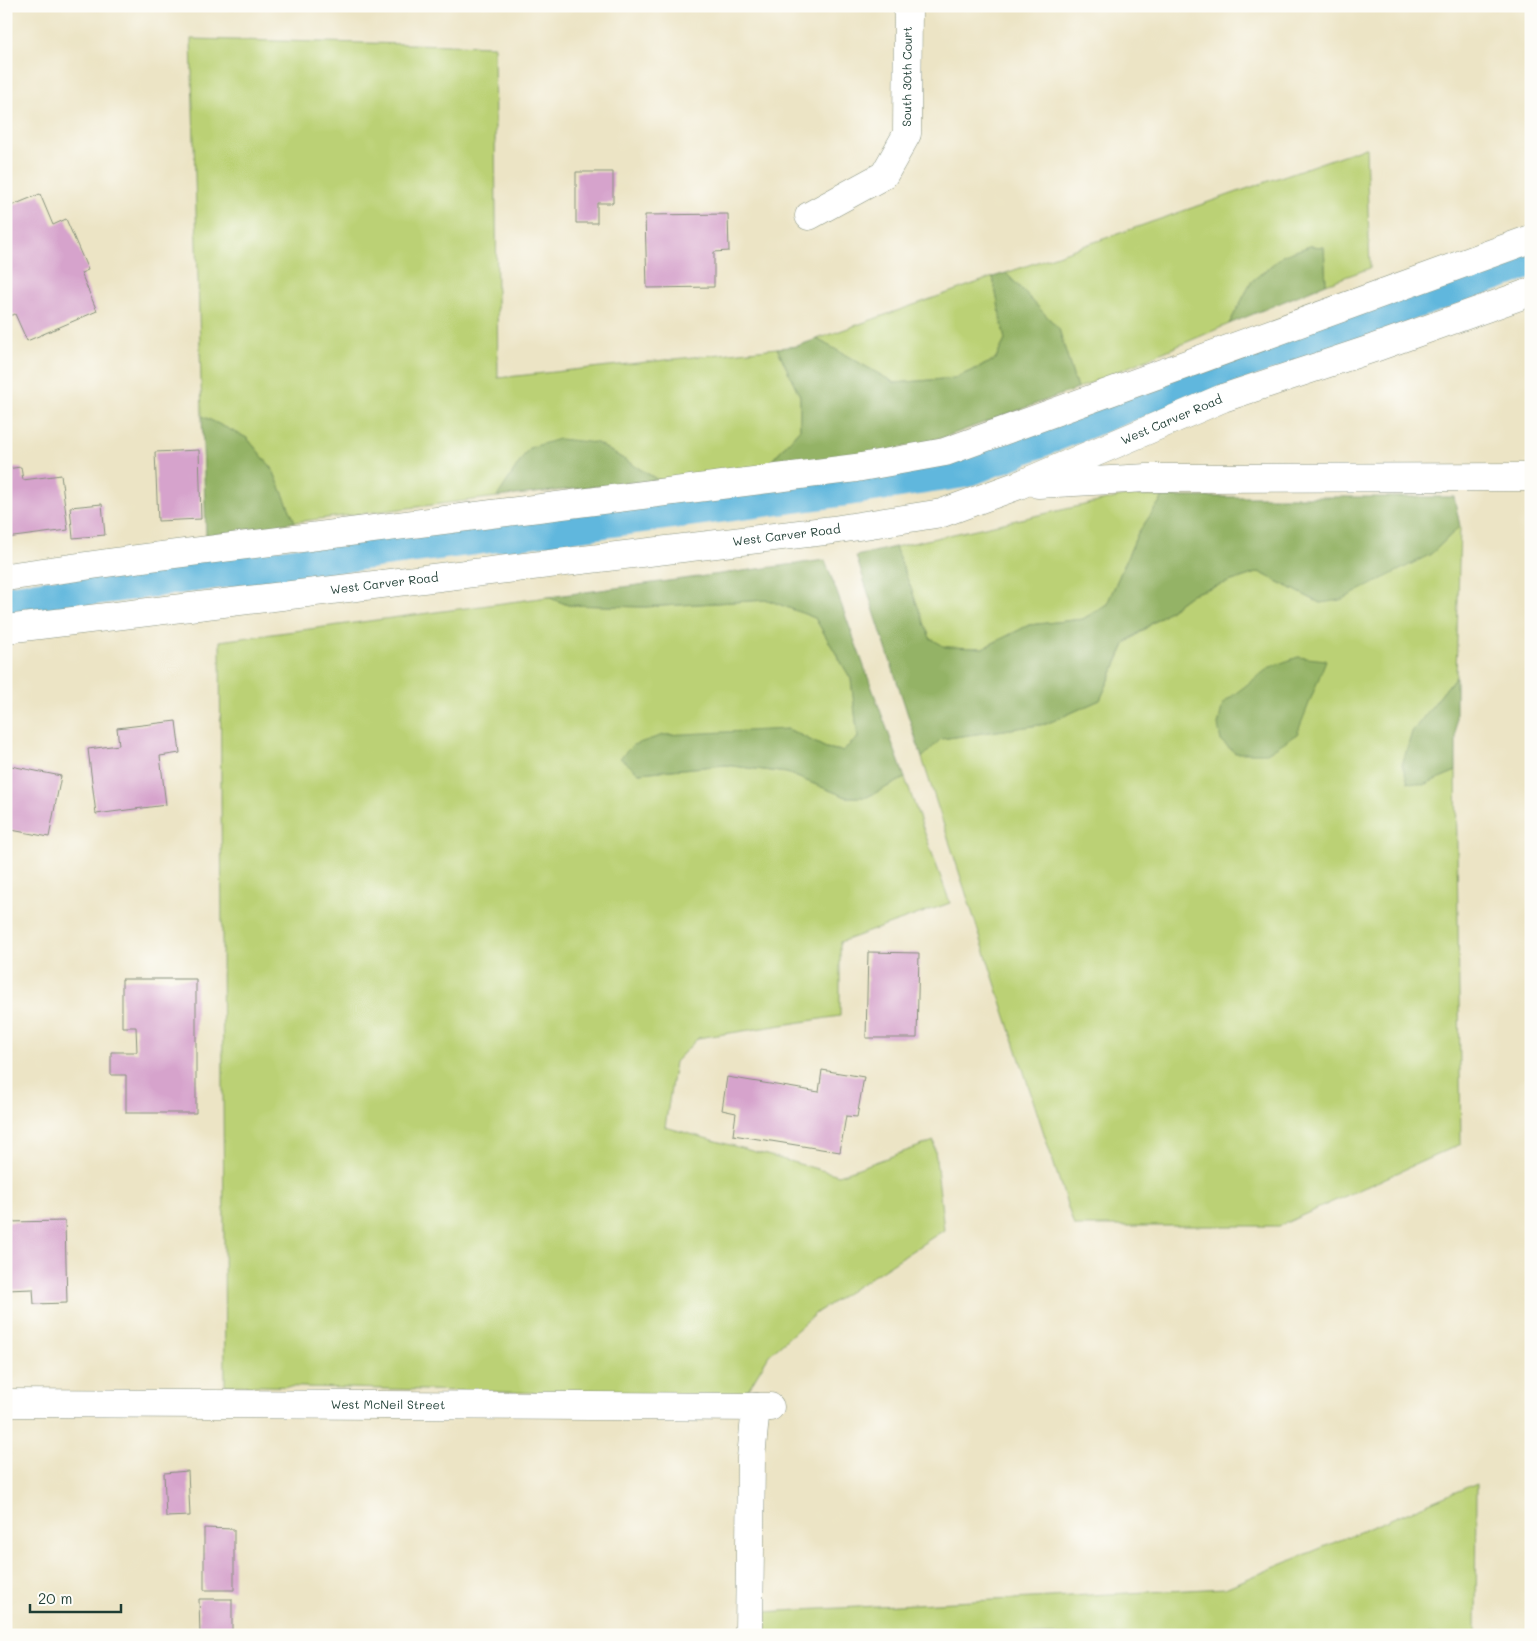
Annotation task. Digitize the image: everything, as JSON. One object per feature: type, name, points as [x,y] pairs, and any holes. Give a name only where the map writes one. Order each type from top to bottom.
[{"type":"street","name":"South 30th Court","points":[[809,216],[884,175],[908,134],[908,6]]},
{"type":"street","points":[[6,577],[136,558],[856,468],[945,452],[1531,239]]},
{"type":"street","name":"West Carver Road","points":[[6,629],[833,530],[942,513],[1019,485],[1223,398],[1374,348],[1531,292]]},
{"type":"street","points":[[1019,485],[1147,478],[1531,477]]},
{"type":"street","name":"West McNeil Street","points":[[6,1403],[763,1407],[751,1458],[749,1635]]},
{"type":"green space","points":[[191,39],[494,46],[498,378],[777,348],[800,396],[800,429],[765,468],[658,480],[597,443],[529,448],[497,497],[295,522],[272,468],[247,438],[202,416]]},
{"type":"green space","points":[[1366,147],[1370,268],[1326,284],[1324,247],[1310,246],[1284,255],[1252,281],[1229,324],[1077,389],[1059,329],[1006,273]]},
{"type":"green space","points":[[1310,246],[1324,247],[1326,284],[1229,324],[1252,281],[1284,255]]},
{"type":"green space","points":[[1006,273],[1059,329],[1077,389],[942,438],[879,453],[765,468],[800,429],[800,396],[777,348],[797,346],[817,339],[895,383],[955,378],[995,360],[1005,340],[993,277]]},
{"type":"green space","points":[[993,277],[1005,340],[995,360],[955,378],[895,383],[817,339]]},
{"type":"green space","points":[[202,416],[247,438],[272,468],[295,522],[206,536]]},
{"type":"green space","points":[[559,439],[597,443],[658,480],[497,497],[529,448]]},
{"type":"green space","points":[[1129,495],[1163,497],[1138,533],[1107,604],[1083,619],[1029,625],[983,648],[945,647],[930,638],[895,547]]},
{"type":"green space","points":[[1163,497],[1454,497],[1460,526],[1431,554],[1341,600],[1320,603],[1259,572],[1192,594],[1126,642],[1100,700],[1046,724],[941,739],[922,758],[856,556],[895,547],[930,638],[945,647],[983,648],[1029,625],[1083,619],[1107,604],[1138,533]]},
{"type":"green space","points":[[1460,526],[1456,676],[1412,732],[1422,785],[1456,771],[1461,1144],[1279,1226],[1074,1226],[922,758],[941,739],[1046,724],[1100,700],[1126,643],[1192,594],[1259,572],[1320,603],[1431,554]]},
{"type":"green space","points":[[825,560],[905,778],[867,797],[846,797],[787,773],[725,765],[639,773],[620,758],[633,745],[663,735],[788,729],[826,748],[842,751],[858,738],[851,679],[815,618],[768,600],[644,607],[568,605],[548,597]]},
{"type":"green space","points":[[548,597],[568,605],[644,607],[768,600],[815,618],[851,679],[858,738],[842,751],[826,748],[788,729],[639,773],[725,765],[787,773],[846,797],[867,797],[905,778],[950,903],[840,942],[840,1016],[698,1038],[675,1062],[665,1127],[839,1175],[934,1141],[944,1230],[816,1313],[769,1355],[743,1398],[225,1385],[220,641]]},
{"type":"green space","points":[[1298,657],[1326,660],[1297,734],[1267,753],[1235,753],[1221,741],[1218,725],[1223,703],[1270,667]]},
{"type":"green space","points":[[1456,676],[1456,771],[1423,785],[1408,782],[1402,765],[1412,732]]},
{"type":"green space","points":[[1477,1483],[1476,1635],[762,1635],[762,1612],[1225,1588]]},
{"type":"building","points":[[576,172],[613,172],[613,203],[597,203],[597,223],[576,223]]},
{"type":"building","points":[[40,194],[53,225],[66,219],[88,270],[81,273],[97,311],[27,341],[15,314],[6,317],[6,208]]},
{"type":"building","points":[[728,214],[729,251],[714,252],[714,287],[647,288],[645,215]]},
{"type":"building","points":[[199,450],[201,519],[158,521],[155,452]]},
{"type":"building","points":[[21,467],[23,480],[61,475],[68,530],[6,538],[6,469]]},
{"type":"building","points":[[102,504],[105,535],[73,538],[70,507]]},
{"type":"building","points":[[176,721],[180,753],[160,756],[166,805],[96,814],[88,749],[119,745],[117,728]]},
{"type":"building","points":[[6,765],[61,776],[49,837],[6,829]]},
{"type":"building","points":[[868,952],[919,953],[917,1038],[866,1038]]},
{"type":"building","points":[[122,979],[196,979],[196,1113],[126,1113],[126,1075],[111,1075],[111,1052],[137,1052],[136,1027],[122,1027]]},
{"type":"building","points":[[822,1070],[864,1077],[857,1117],[846,1116],[840,1152],[733,1135],[736,1113],[722,1110],[727,1077],[819,1092]]},
{"type":"building","points":[[65,1221],[67,1303],[34,1304],[33,1289],[6,1290],[6,1222]]},
{"type":"building","points":[[188,1471],[190,1516],[166,1517],[164,1473]]},
{"type":"building","points":[[204,1528],[234,1529],[234,1590],[204,1590]]},
{"type":"building","points":[[199,1599],[232,1599],[232,1635],[200,1635]]},
{"type":"waterway","points":[[6,601],[848,490],[965,472],[1161,393],[1531,262]]}]
